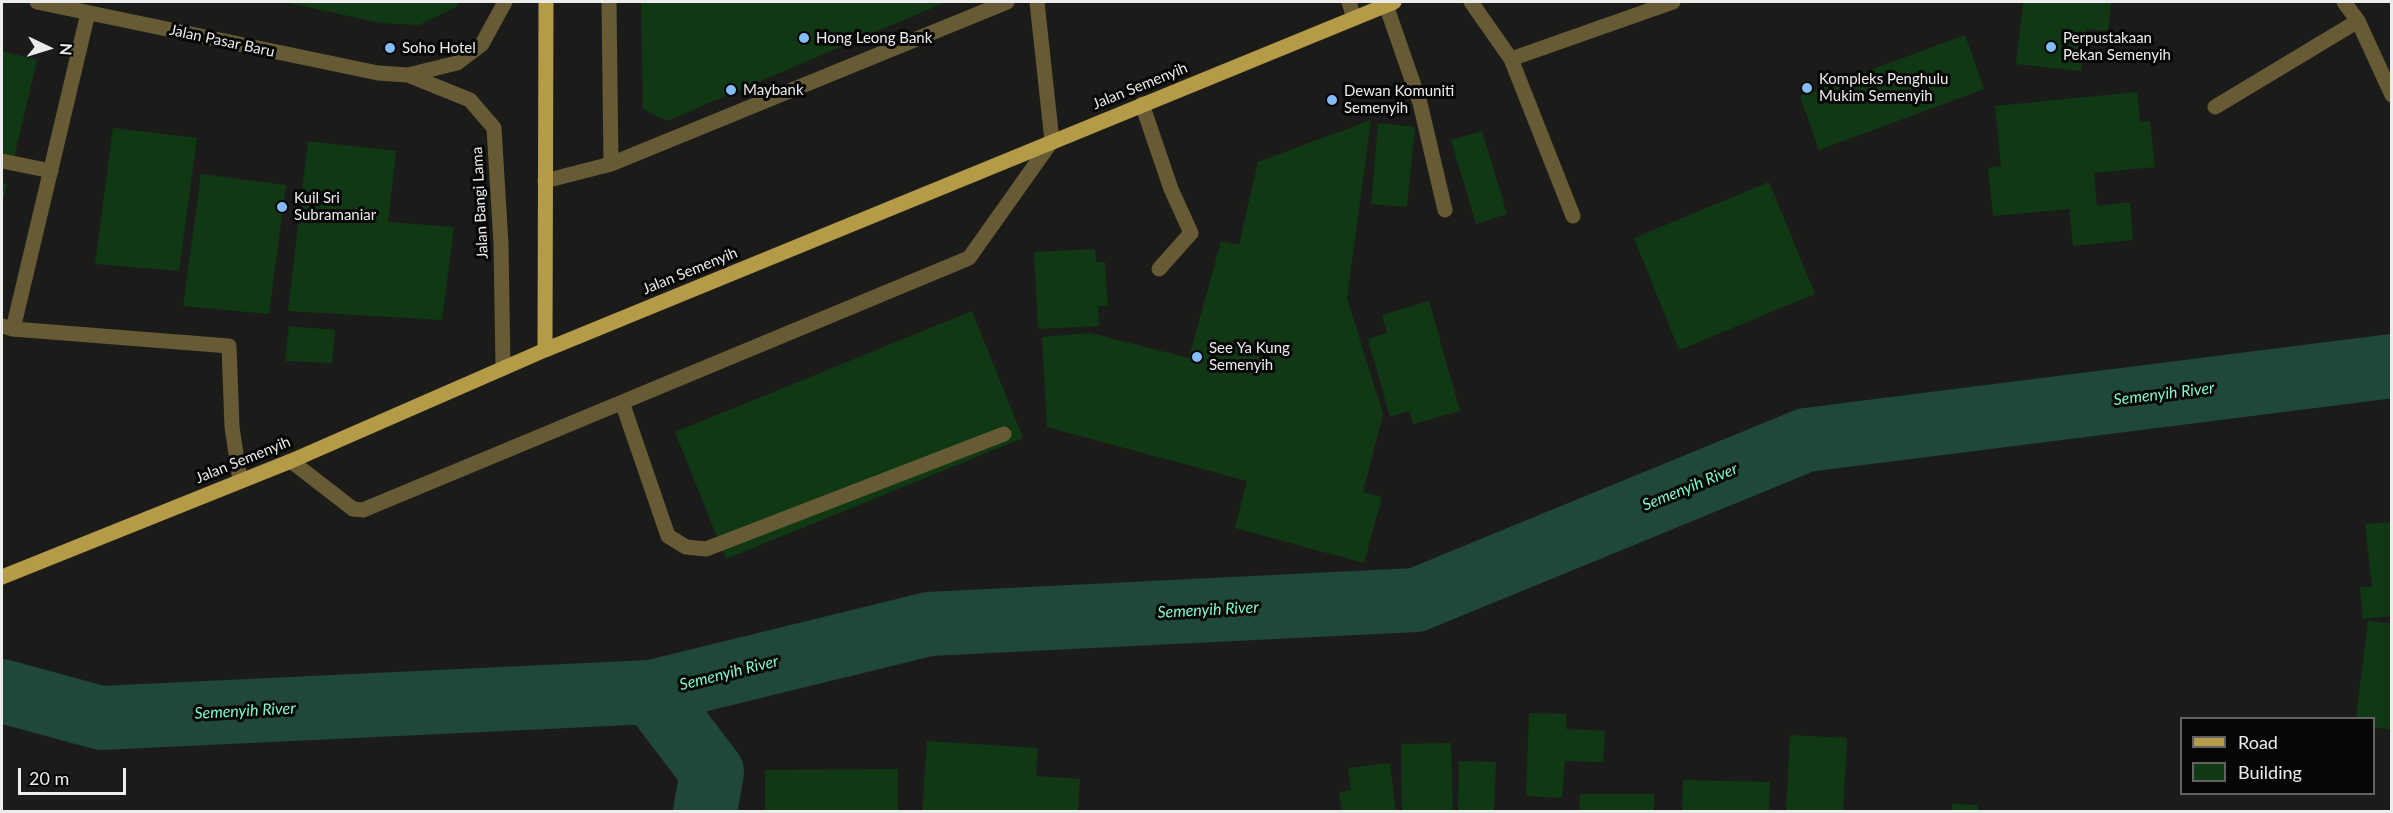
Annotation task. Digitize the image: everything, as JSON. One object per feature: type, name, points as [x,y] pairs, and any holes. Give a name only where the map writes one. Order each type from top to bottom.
[{"type":"main road","points":[[545,350],[546,2]]},
{"type":"main road","name":"Jalan Semenyih","points":[[2,577],[291,461],[545,350],[1390,3]]},
{"type":"street","name":"Jalan Pasar Baru","points":[[37,2],[79,8],[378,73],[408,75]]},
{"type":"street","points":[[408,75],[457,63],[482,44],[505,2]]},
{"type":"street","points":[[609,2],[611,164]]},
{"type":"street","points":[[545,181],[611,164],[1006,2]]},
{"type":"street","points":[[291,461],[353,509],[363,510],[969,258],[1052,141],[1037,2]]},
{"type":"street","points":[[1349,2],[1354,18]]},
{"type":"street","points":[[1471,2],[1511,59],[1572,216]]},
{"type":"street","points":[[1511,59],[1673,2]]},
{"type":"street","points":[[2344,2],[2358,21],[2391,95]]},
{"type":"street","points":[[1390,3],[1420,103],[1445,210]]},
{"type":"street","points":[[79,8],[51,171],[7,328],[229,346],[232,427],[240,480]]},
{"type":"street","points":[[2215,107],[2358,21]]},
{"type":"street","name":"Jalan Bangi Lama","points":[[408,75],[470,100],[494,128],[501,244],[503,368]]},
{"type":"street","points":[[1142,104],[1171,189],[1191,233],[1159,269]]},
{"type":"street","points":[[2,161],[51,171]]},
{"type":"street","points":[[622,402],[668,536],[686,547],[706,549],[1004,434]]},
{"type":"building","points":[[285,2],[458,2],[458,6],[419,25],[381,23]]},
{"type":"building","points":[[641,2],[946,2],[667,121],[643,109]]},
{"type":"building","name":"Perpustakaan Pekan Semenyih","points":[[2023,2],[2111,2],[2108,31],[2086,29],[2081,71],[2016,64]]},
{"type":"building","points":[[1965,35],[1984,89],[1819,150],[1800,96]]},
{"type":"building","points":[[2,51],[37,60],[14,158],[2,155]]},
{"type":"building","points":[[2137,92],[2140,122],[2150,121],[2155,167],[2094,173],[2097,206],[2130,202],[2133,240],[2073,246],[2069,209],[1993,216],[1988,168],[2001,166],[1995,106]]},
{"type":"building","points":[[1371,120],[1347,298],[1383,414],[1363,492],[1382,497],[1364,563],[1235,528],[1247,481],[1047,427],[1042,337],[1090,333],[1189,358],[1221,241],[1239,245],[1258,162]]},
{"type":"building","points":[[1378,123],[1415,127],[1407,207],[1371,204]]},
{"type":"building","points":[[113,128],[197,138],[179,271],[95,264]]},
{"type":"building","points":[[1482,131],[1507,214],[1476,224],[1451,140]]},
{"type":"building","points":[[308,141],[396,151],[388,222],[454,227],[442,320],[288,311]]},
{"type":"building","points":[[201,174],[286,185],[269,314],[183,306]]},
{"type":"building","points":[[1769,182],[1815,294],[1679,350],[1634,238]]},
{"type":"building","points":[[2,183],[7,184],[2,205]]},
{"type":"building","points":[[1095,249],[1096,262],[1105,262],[1108,306],[1098,306],[1099,326],[1038,329],[1034,252]]},
{"type":"building","points":[[1429,301],[1460,411],[1413,424],[1409,411],[1390,417],[1368,339],[1387,333],[1382,315]]},
{"type":"building","points":[[972,311],[1023,438],[726,559],[675,432]]},
{"type":"building","points":[[289,326],[335,330],[332,363],[285,361]]},
{"type":"building","points":[[2392,522],[2392,616],[2363,619],[2360,587],[2372,587],[2365,524]]},
{"type":"building","points":[[2368,621],[2392,623],[2392,730],[2375,727],[2375,717],[2356,717]]},
{"type":"building","points":[[1529,713],[1566,714],[1566,729],[1605,731],[1603,762],[1565,761],[1562,798],[1526,796]]},
{"type":"building","points":[[1790,735],[1847,738],[1843,812],[1786,812]]},
{"type":"building","points":[[927,741],[1038,748],[1036,776],[1080,779],[1078,812],[922,812]]},
{"type":"building","points":[[1451,743],[1453,812],[1402,812],[1401,744]]},
{"type":"building","points":[[1459,761],[1496,762],[1494,812],[1458,812]]},
{"type":"building","points":[[1390,763],[1396,812],[1342,812],[1339,792],[1351,790],[1348,768]]},
{"type":"building","points":[[898,769],[898,812],[765,812],[765,770]]},
{"type":"building","points":[[1683,780],[1770,782],[1769,812],[1682,812]]},
{"type":"building","points":[[1580,794],[1654,794],[1654,812],[1579,812]]},
{"type":"building","points":[[1952,804],[1978,805],[1978,812],[1952,812]]},
{"type":"waterway","name":"Semenyih River","points":[[2,691],[101,718],[651,692],[929,624],[1416,600],[1806,440],[2392,366]]},
{"type":"waterway","points":[[651,692],[712,772],[705,812]]},
{"type":"place","name":"Hong Leong Bank","points":[[804,38]]},
{"type":"place","name":"Perpustakaan Pekan Semenyih","points":[[2051,47]]},
{"type":"place","name":"Soho Hotel","points":[[390,48]]},
{"type":"place","name":"Kompleks Penghulu Mukim Semenyih","points":[[1807,88]]},
{"type":"place","name":"Maybank","points":[[731,90]]},
{"type":"place","name":"Dewan Komuniti Semenyih","points":[[1332,100]]},
{"type":"place","name":"Kuil Sri Subramaniar","points":[[282,207]]},
{"type":"place","name":"See Ya Kung Semenyih","points":[[1197,357]]}]
